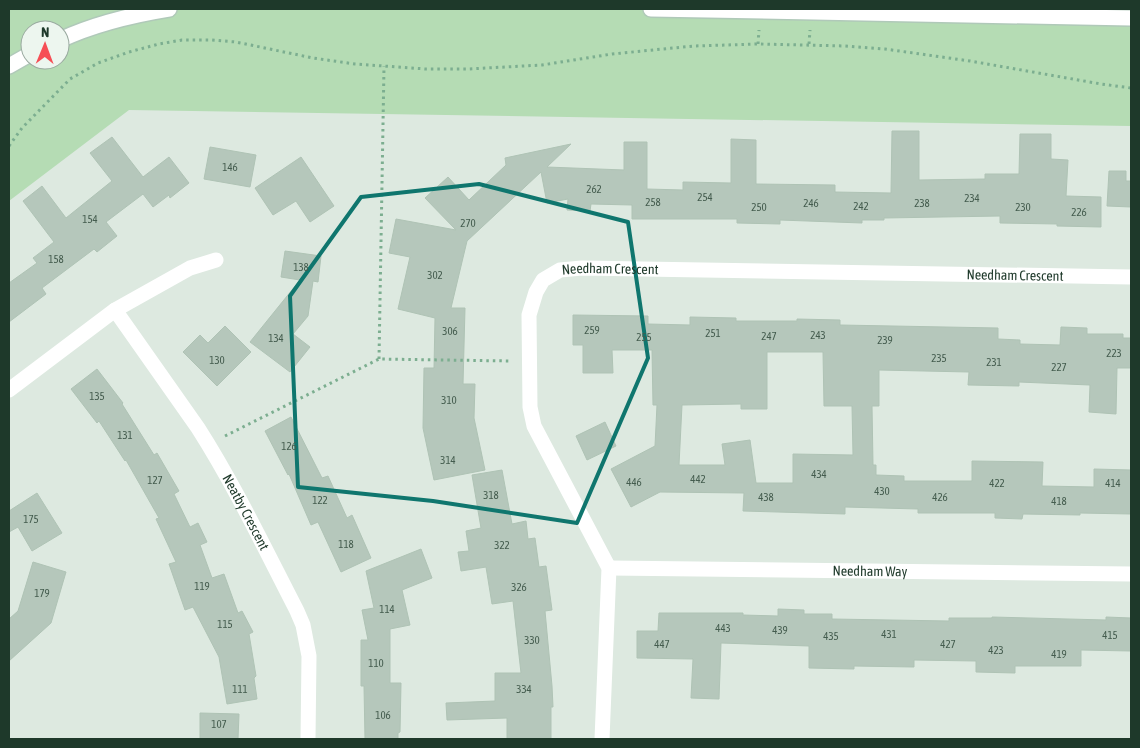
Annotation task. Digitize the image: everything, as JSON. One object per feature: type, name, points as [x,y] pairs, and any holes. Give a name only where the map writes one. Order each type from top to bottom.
[{"type":"street","points":[[70,36],[102,24],[142,13],[169,9]]},
{"type":"street","points":[[651,9],[1131,18]]},
{"type":"street","points":[[9,66],[20,60]]},
{"type":"street","points":[[9,390],[115,310],[190,268],[216,260]]},
{"type":"street","name":"Needham Crescent","points":[[609,568],[534,426],[530,406],[529,315],[536,292],[543,280],[560,270],[582,268],[1131,277]]},
{"type":"street","name":"Neatby Crescent","points":[[115,310],[209,445],[300,618],[307,641],[309,656],[308,739]]},
{"type":"street","points":[[602,739],[609,568]]},
{"type":"street","name":"Needham Way","points":[[609,568],[1131,574]]},
{"type":"path","points":[[9,146],[22,128],[70,79],[98,63],[129,52],[182,40],[236,42],[313,58],[384,66],[468,70],[542,65],[612,54],[694,46],[809,44],[885,49],[1131,88]]},
{"type":"path","points":[[379,359],[384,66]]},
{"type":"path","points":[[229,434],[379,359],[507,361]]},
{"type":"highlighted area","points":[[479,184],[628,222],[648,358],[577,523],[433,501],[298,487],[290,296],[361,197]]},
{"type":"green space","points":[[9,9],[1131,9],[1131,126],[129,110],[9,201]]},
{"type":"building","points":[[892,131],[919,131],[919,180],[985,179],[985,174],[1019,174],[1020,134],[1051,134],[1051,159],[1068,160],[1066,196],[1101,197],[1101,227],[1000,223],[1000,216],[884,218],[884,220],[862,220],[862,223],[780,220],[780,224],[737,223],[737,219],[632,219],[632,205],[591,204],[590,211],[567,210],[568,199],[547,203],[541,172],[467,241],[451,308],[465,308],[463,384],[475,384],[474,418],[485,470],[434,480],[423,428],[424,368],[434,368],[435,318],[398,309],[410,257],[389,253],[396,219],[456,230],[425,198],[448,177],[469,200],[506,165],[505,158],[571,144],[547,167],[624,170],[624,142],[647,142],[647,189],[683,190],[683,182],[731,183],[731,139],[756,140],[756,184],[835,185],[835,192],[891,193]]},
{"type":"building","points":[[112,137],[143,177],[169,157],[189,183],[170,198],[169,195],[153,207],[143,194],[106,222],[117,236],[97,252],[94,249],[42,288],[46,294],[9,322],[9,283],[37,263],[33,258],[54,242],[23,201],[42,186],[66,218],[112,181],[90,153]]},
{"type":"building","points":[[210,147],[256,155],[250,187],[204,179]]},
{"type":"building","points":[[301,157],[334,206],[310,222],[296,201],[273,215],[255,188]]},
{"type":"building","points":[[1109,171],[1126,171],[1126,181],[1131,181],[1131,207],[1107,206]]},
{"type":"building","points":[[285,251],[321,256],[318,282],[313,281],[308,316],[293,334],[310,347],[290,372],[250,342],[300,280],[281,277]]},
{"type":"building","points":[[573,315],[648,316],[648,324],[690,325],[690,317],[736,318],[736,321],[840,320],[840,325],[998,328],[998,339],[1020,340],[1020,344],[1060,345],[1061,327],[1087,328],[1087,334],[1123,334],[1123,338],[1131,338],[1131,368],[1117,368],[1116,414],[1089,412],[1090,385],[1019,382],[1019,386],[968,385],[969,372],[879,370],[879,406],[872,406],[873,465],[876,465],[876,475],[904,476],[904,481],[972,481],[972,461],[1043,462],[1042,486],[1094,487],[1094,469],[1131,470],[1131,514],[1023,514],[1022,519],[995,518],[995,513],[918,513],[918,509],[845,507],[845,514],[743,511],[744,493],[660,492],[631,507],[611,469],[655,446],[657,405],[653,405],[652,350],[612,350],[613,373],[583,373],[583,345],[573,345]],"holes":[[[767,352],[823,352],[824,406],[852,406],[853,455],[793,454],[793,483],[756,483],[750,440],[722,444],[725,465],[679,465],[682,405],[741,404],[741,409],[767,409]]]},
{"type":"building","points":[[225,326],[251,352],[217,386],[183,352],[200,335],[208,343]]},
{"type":"building","points":[[97,369],[123,403],[154,455],[157,453],[179,491],[174,494],[190,527],[198,523],[207,542],[200,545],[212,578],[224,574],[238,613],[242,611],[253,632],[249,634],[256,676],[254,678],[257,699],[227,704],[219,657],[193,607],[185,610],[169,564],[176,562],[156,519],[159,518],[126,460],[99,421],[97,423],[71,389]]},
{"type":"building","points":[[291,417],[322,478],[328,476],[347,518],[352,515],[371,558],[341,572],[318,522],[311,525],[289,474],[265,431]]},
{"type":"building","points":[[605,422],[616,446],[587,460],[576,436]]},
{"type":"building","points":[[502,470],[512,524],[526,521],[528,539],[535,538],[539,567],[546,566],[552,610],[545,611],[553,707],[551,707],[551,739],[507,739],[507,718],[447,720],[446,703],[495,701],[495,673],[521,673],[513,601],[492,604],[486,567],[461,571],[458,552],[469,551],[466,531],[481,528],[472,475]]},
{"type":"building","points":[[37,493],[62,533],[32,551],[18,527],[9,532],[9,511]]},
{"type":"building","points":[[421,549],[432,578],[402,590],[410,625],[390,629],[390,683],[401,683],[400,732],[398,733],[398,739],[365,739],[364,686],[361,686],[361,640],[368,640],[362,610],[374,608],[366,571]]},
{"type":"building","points":[[33,562],[66,572],[51,623],[9,661],[9,619],[18,611]]},
{"type":"building","points":[[778,609],[804,610],[804,614],[832,614],[832,619],[949,621],[949,618],[992,617],[1106,620],[1106,617],[1131,618],[1131,651],[1081,650],[1081,666],[1015,666],[1015,673],[976,672],[976,661],[914,660],[914,667],[854,666],[854,669],[809,668],[809,646],[721,643],[719,699],[691,698],[693,659],[637,658],[637,631],[658,631],[659,613],[743,613],[743,615],[778,616]]},
{"type":"building","points":[[200,713],[239,714],[238,739],[200,739]]}]
